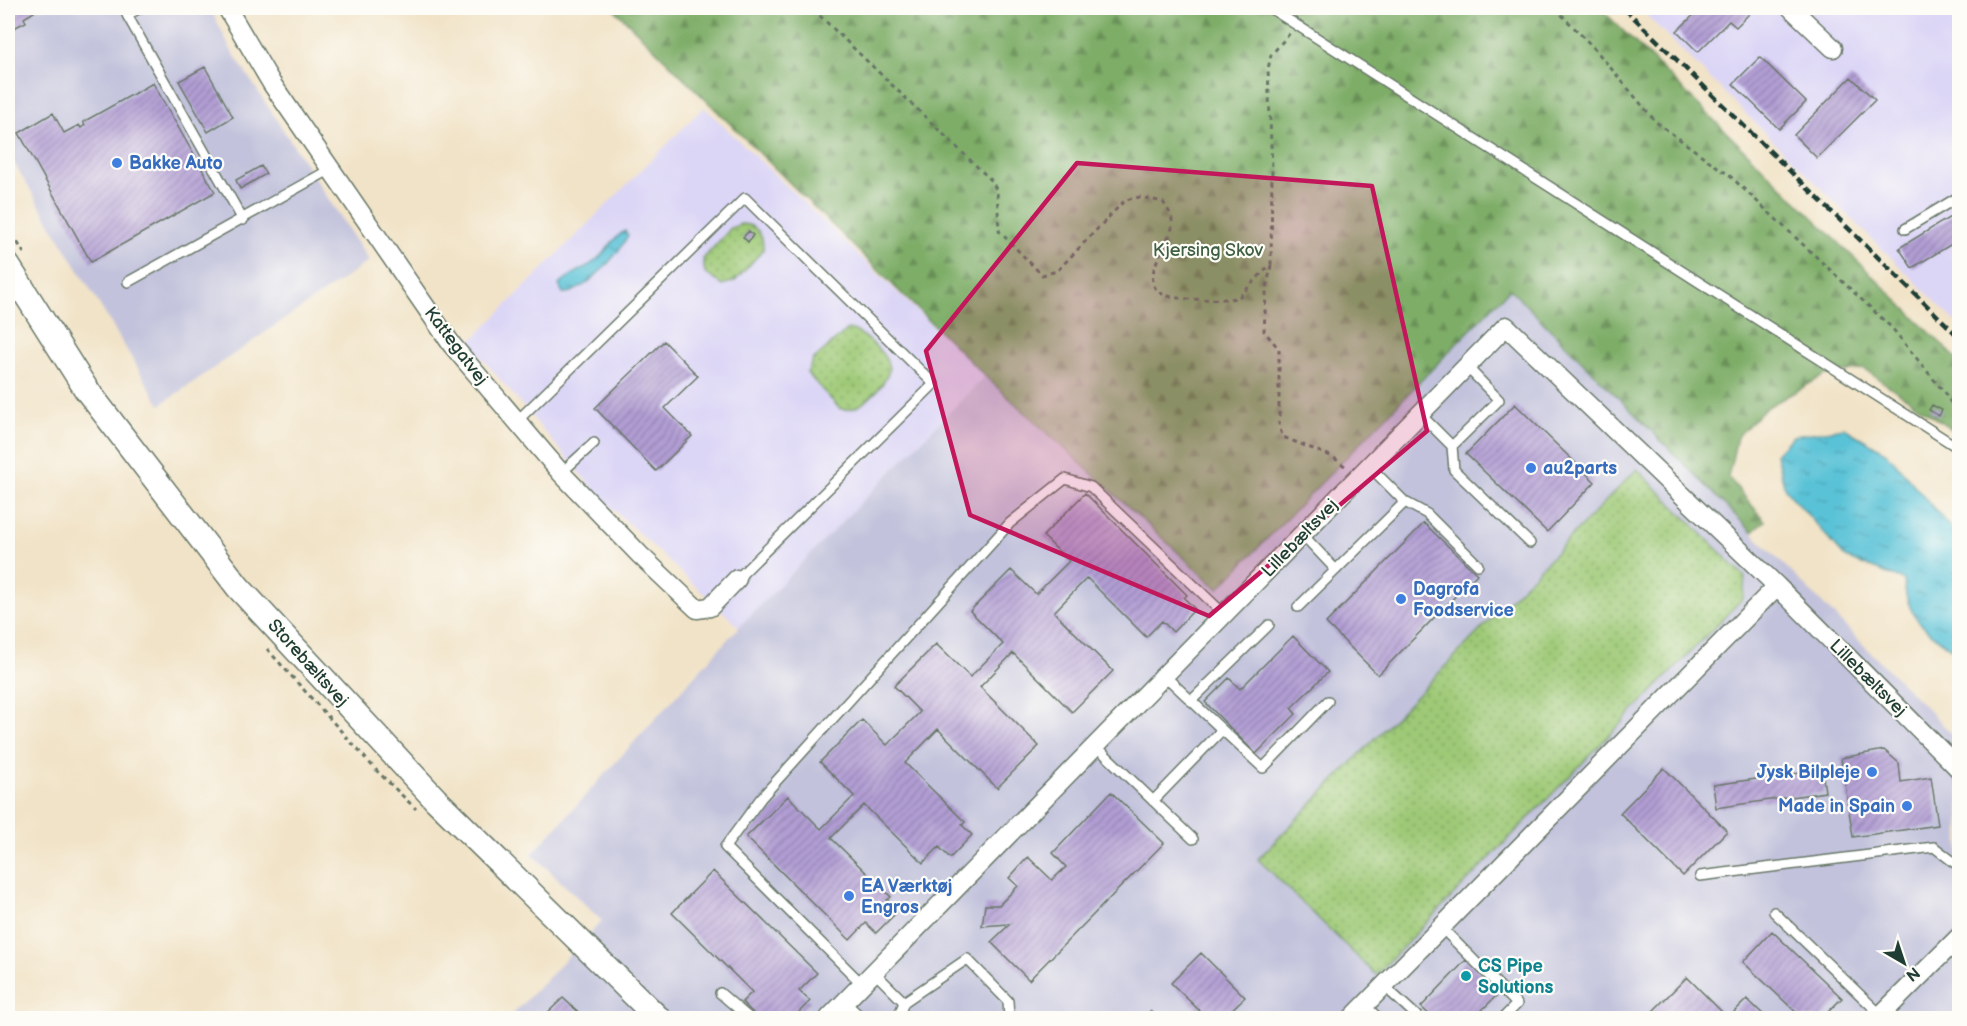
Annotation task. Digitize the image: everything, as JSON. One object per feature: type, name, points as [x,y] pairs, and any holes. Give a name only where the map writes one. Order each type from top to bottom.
[{"type":"street","name":"Kattegatvej","points":[[227,8],[272,84],[452,345],[561,473],[639,555],[697,609],[710,607],[737,579]]},
{"type":"street","points":[[1791,8],[1833,48]]},
{"type":"street","name":"Storebæltsvej","points":[[18,264],[86,389],[238,586],[436,800],[658,1018]]},
{"type":"street","name":"Lillebæltsvej","points":[[829,1018],[1506,326],[1777,586],[1959,770]]},
{"type":"street","points":[[1358,1012],[1777,586]]},
{"type":"street","points":[[1880,1017],[1959,936]]},
{"type":"lane","points":[[140,8],[127,15],[243,220]]},
{"type":"lane","points":[[1270,8],[1959,449]]},
{"type":"lane","points":[[128,282],[331,169]]},
{"type":"lane","points":[[1905,229],[1959,196]]},
{"type":"lane","points":[[516,422],[745,198],[934,384],[737,579]]},
{"type":"lane","points":[[1452,446],[1499,400],[1467,367]]},
{"type":"lane","points":[[1420,414],[1452,446],[1454,470],[1530,543]]},
{"type":"lane","points":[[561,473],[594,443]]},
{"type":"lane","points":[[1364,472],[1405,502],[1427,514],[1478,565]]},
{"type":"lane","points":[[904,1002],[868,979],[725,847],[761,798],[1010,523],[1065,479],[1091,488],[1225,615]]},
{"type":"lane","points":[[1298,607],[1405,502]]},
{"type":"lane","points":[[1303,535],[1336,570]]},
{"type":"lane","points":[[1191,701],[1269,625]]},
{"type":"lane","points":[[1165,676],[1263,768],[1328,701]]},
{"type":"lane","points":[[1153,801],[1221,731]]},
{"type":"lane","points":[[1096,746],[1193,839]]},
{"type":"lane","points":[[1700,876],[1934,847],[1959,867]]},
{"type":"lane","points":[[1774,912],[1880,1017]]},
{"type":"lane","points":[[1441,927],[1517,1004],[1503,1018]]},
{"type":"lane","points":[[898,1018],[904,1002],[967,959],[1008,1001],[1009,1018]]},
{"type":"lane","points":[[1384,986],[1419,1018]]},
{"type":"lane","points":[[720,993],[748,1018]]},
{"type":"lane","points":[[845,1002],[862,1018]]},
{"type":"lane","points":[[1358,1012],[1378,1018]]},
{"type":"path","points":[[740,8],[808,10],[818,14],[991,180],[997,191],[999,231],[1042,275],[1057,270],[1125,200],[1140,197],[1163,202],[1171,216],[1172,227],[1153,272],[1155,287],[1160,293],[1170,297],[1230,299],[1239,297],[1271,264]]},
{"type":"path","points":[[1555,8],[1594,48],[1656,122],[1730,176],[1892,328],[1944,392],[1959,416]]},
{"type":"path","points":[[1298,25],[1271,55],[1268,69],[1272,168],[1271,264],[1266,293],[1264,331],[1279,349],[1279,427],[1283,437],[1364,472]]},
{"type":"path","points":[[8,227],[18,264]]},
{"type":"highlighted area","points":[[1077,163],[1372,186],[1427,431],[1209,616],[970,515],[926,351]]},
{"type":"shaded area","points":[[8,8],[210,8],[231,50],[369,261],[160,405],[8,153]]},
{"type":"shaded area","points":[[1639,8],[1959,8],[1959,325]]},
{"type":"shaded area","points":[[704,107],[985,376],[739,627],[600,497],[469,343]]},
{"type":"shaded area","points":[[1510,289],[1959,741],[1959,1018],[509,1018],[602,921],[532,854],[739,627],[985,376],[1218,589]]},
{"type":"green space","name":"Kjersing Skov","points":[[613,8],[1600,8],[1959,361],[1959,434],[1864,369],[1825,375],[1764,409],[1737,437],[1728,477],[1765,521],[1752,532],[1510,289],[1218,589],[985,376]]},
{"type":"green space","points":[[741,224],[751,226],[758,231],[762,239],[763,250],[735,281],[722,285],[705,273],[703,259],[731,228]]},
{"type":"green space","points":[[848,329],[874,344],[885,357],[889,370],[882,384],[869,398],[862,404],[846,410],[839,408],[807,373],[813,360]]},
{"type":"green space","points":[[1637,469],[1745,577],[1743,598],[1376,975],[1258,859]]},
{"type":"water","points":[[625,231],[628,235],[623,243],[600,271],[581,287],[563,293],[559,285],[595,261]]},
{"type":"water","points":[[1844,428],[1887,453],[1959,538],[1959,654],[1921,624],[1909,605],[1904,580],[1846,558],[1785,489],[1776,454],[1793,436]]},
{"type":"building","points":[[8,8],[32,8],[34,12],[24,18],[26,22],[8,31]]},
{"type":"building","points":[[1701,8],[1755,8],[1736,27],[1729,21],[1698,52],[1677,31]]},
{"type":"building","points":[[1760,57],[1806,102],[1779,129],[1733,84]]},
{"type":"building","points":[[205,67],[233,117],[208,132],[179,81]]},
{"type":"building","points":[[1851,77],[1875,100],[1817,158],[1794,135]]},
{"type":"building","name":"Bakke Auto","points":[[153,83],[215,192],[91,262],[19,133],[53,113],[64,133],[79,125],[81,128],[85,125],[83,122]]},
{"type":"building","points":[[261,166],[266,174],[240,189],[236,180]]},
{"type":"building","points":[[1960,211],[1960,239],[1912,268],[1899,248]]},
{"type":"building","points":[[749,231],[753,235],[748,242],[743,237]]},
{"type":"building","points":[[664,341],[698,376],[665,408],[692,436],[656,471],[595,408]]},
{"type":"building","name":"au2parts","points":[[1515,404],[1595,482],[1547,532],[1466,454]]},
{"type":"building","points":[[1932,405],[1942,410],[1939,416],[1929,410]]},
{"type":"building","points":[[1085,493],[1187,595],[1184,598],[1195,609],[1173,632],[1162,621],[1146,637],[1087,578],[1054,612],[1113,671],[1072,712],[1013,653],[980,687],[1039,746],[997,788],[938,729],[905,763],[965,822],[962,825],[972,835],[950,858],[939,847],[923,863],[864,805],[831,838],[891,897],[887,900],[898,911],[876,933],[866,923],[850,940],[746,837],[788,796],[821,829],[854,796],[820,762],[862,720],[887,745],[920,712],[894,686],[936,644],[970,677],[1003,644],[970,611],[1011,570],[1036,594],[1069,561],[1043,536]]},
{"type":"building","name":"Dagrofa Foodservice","points":[[1424,523],[1477,574],[1378,675],[1326,623]]},
{"type":"building","points":[[1293,636],[1328,672],[1291,708],[1296,714],[1256,754],[1205,702],[1229,678],[1240,689]]},
{"type":"building","points":[[1884,750],[1899,763],[1901,782],[1931,777],[1938,825],[1853,837],[1841,758]]},
{"type":"building","points":[[1664,768],[1727,831],[1683,876],[1620,813]]},
{"type":"building","points":[[1822,770],[1825,792],[1716,808],[1713,785]]},
{"type":"building","points":[[1111,792],[1164,843],[1029,980],[991,942],[1010,924],[982,926],[985,905],[999,905],[1018,886],[1009,878],[1028,857],[1052,880],[1066,867],[1053,853]]},
{"type":"building","points":[[713,871],[817,973],[799,991],[810,1001],[793,1018],[758,1018],[742,1002],[752,992],[672,913]]},
{"type":"building","points":[[1772,931],[1842,998],[1822,1018],[1802,1018],[1743,962]]},
{"type":"building","points":[[1201,953],[1245,997],[1223,1018],[1207,1018],[1171,983]]},
{"type":"building","name":"CS Pipe Solutions","points":[[1466,960],[1500,992],[1474,1018],[1433,1018],[1421,1007]]},
{"type":"building","points":[[1687,977],[1723,1013],[1717,1018],[1646,1018]]},
{"type":"building","points":[[563,998],[585,1018],[542,1018]]},
{"type":"building","points":[[1747,999],[1767,1018],[1728,1018]]},
{"type":"building","points":[[1150,1011],[1158,1018],[1143,1018]]},
{"type":"railway","points":[[1624,8],[1960,338]]},
{"type":"place","name":"Bakke Auto","points":[[117,163]]},
{"type":"place","name":"au2parts","points":[[1531,468]]},
{"type":"place","name":"Dagrofa Foodservice","points":[[1401,599]]},
{"type":"place","name":"Jysk Bilpleje","points":[[1872,772]]},
{"type":"place","name":"Made in Spain","points":[[1907,806]]},
{"type":"place","name":"EA Værktøj Engros","points":[[849,896]]},
{"type":"place","name":"CS Pipe Solutions","points":[[1466,976]]}]
